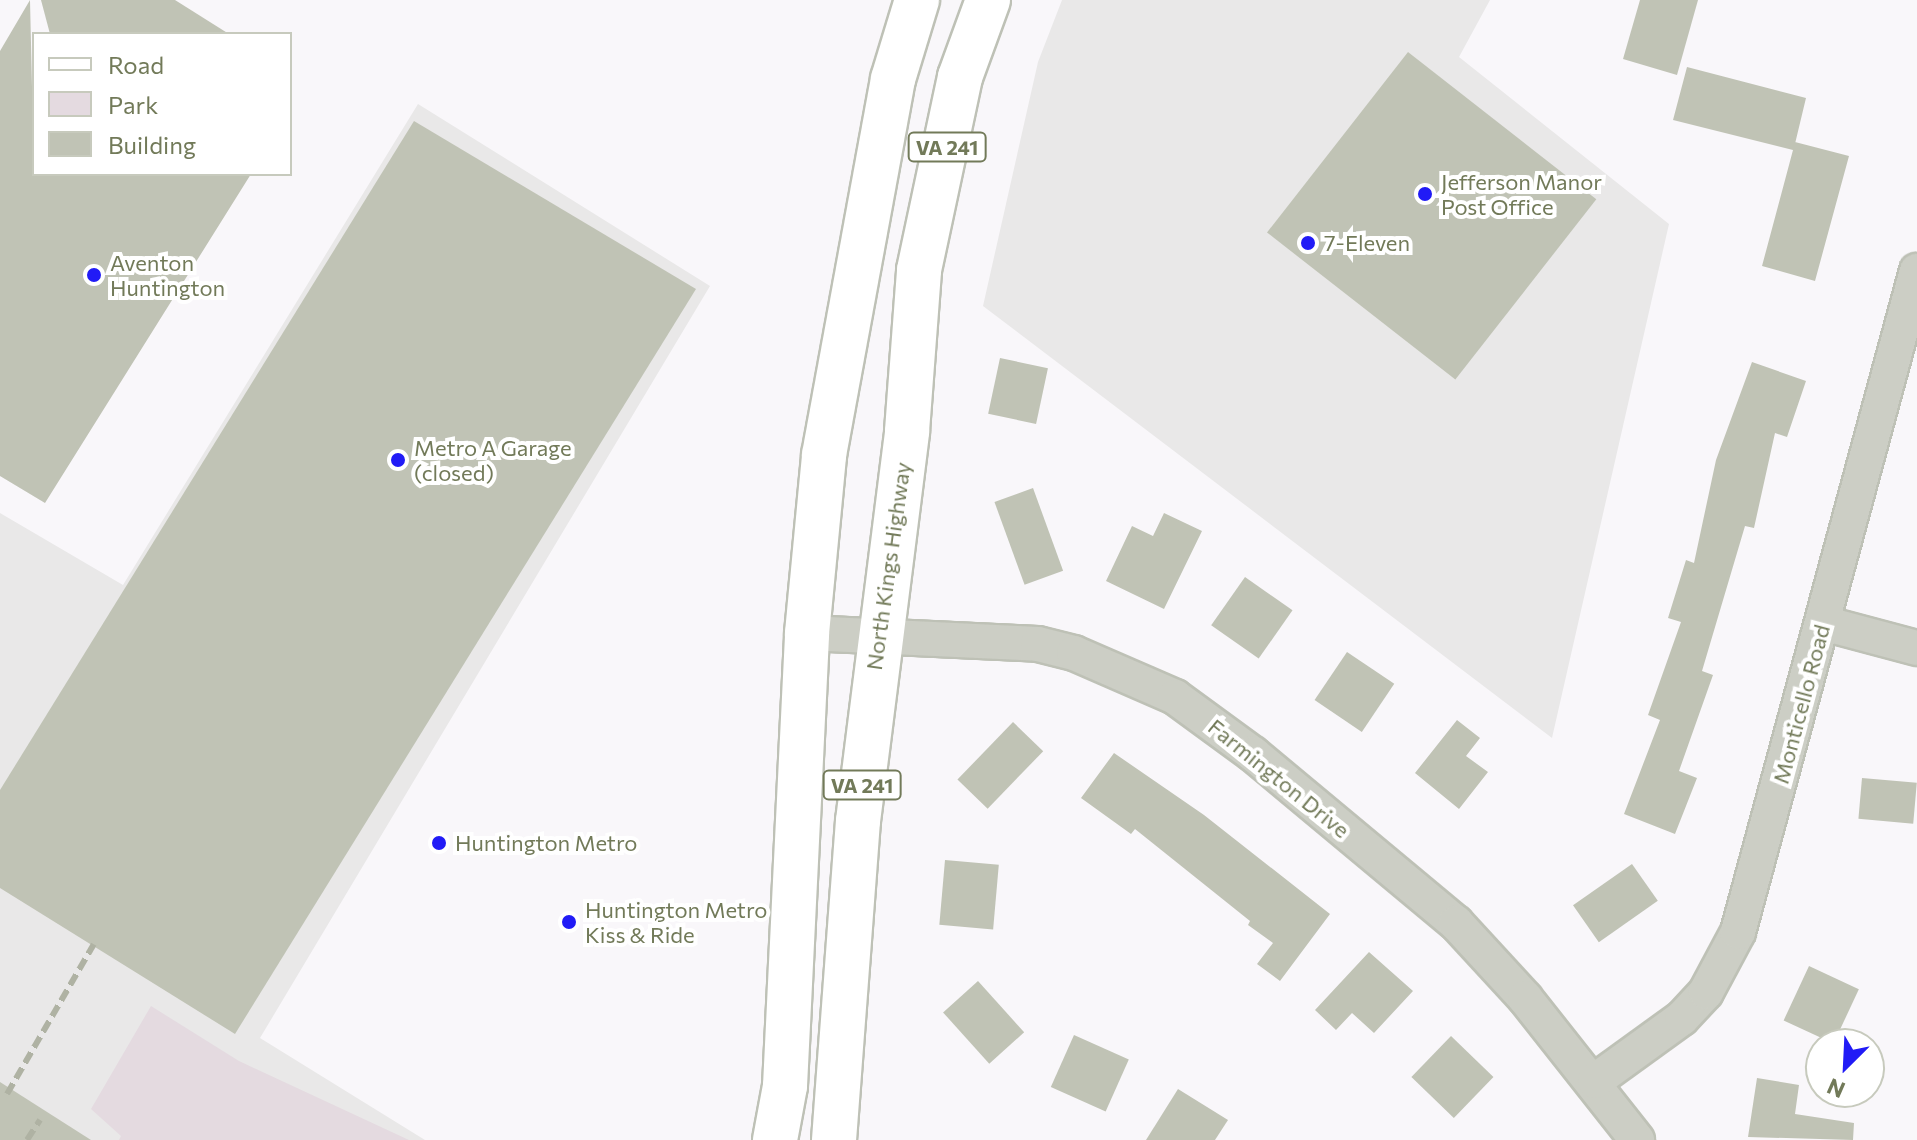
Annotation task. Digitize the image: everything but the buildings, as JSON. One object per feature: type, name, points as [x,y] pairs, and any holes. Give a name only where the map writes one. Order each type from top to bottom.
[{"type":"main road","name":"VA 241","points":[[778,1139],[785,1086],[807,633],[843,331],[893,79],[917,0]]},
{"type":"main road","name":"North Kings Highway","points":[[834,1140],[877,635],[907,431],[919,270],[960,77],[988,0]]},
{"type":"street","name":"Monticello Road","points":[[1595,1081],[1682,1018],[1725,962],[1759,861],[1917,271]]},
{"type":"street","points":[[1823,623],[1917,648]]},
{"type":"street","name":"Farmington Drive","points":[[807,633],[1038,644],[1074,653],[1175,697],[1253,754],[1456,923],[1595,1081],[1637,1140]]},
{"type":"shaded area","points":[[1062,0],[1490,0],[1459,57],[1669,224],[1552,738],[983,306],[1038,62]]},
{"type":"shaded area","name":"Metro A Garage (closed)","points":[[418,104],[710,286],[260,1038],[425,1140],[0,1140],[0,513],[123,585]]},
{"type":"green space","points":[[151,1006],[239,1061],[409,1140],[119,1140],[121,1136],[91,1109]]},
{"type":"railway","points":[[7,1094],[94,944]]},
{"type":"railway","points":[[27,1140],[40,1120]]},
{"type":"place","name":"Jefferson Manor Post Office","points":[[1425,194]]},
{"type":"place","name":"7-Eleven","points":[[1308,243]]},
{"type":"place","name":"Aventon Huntington","points":[[94,275]]},
{"type":"place","name":"Metro A Garage (closed)","points":[[398,460]]},
{"type":"place","name":"Huntington Metro","points":[[439,843]]},
{"type":"place","name":"Huntington Metro Kiss & Ride","points":[[569,922]]}]
